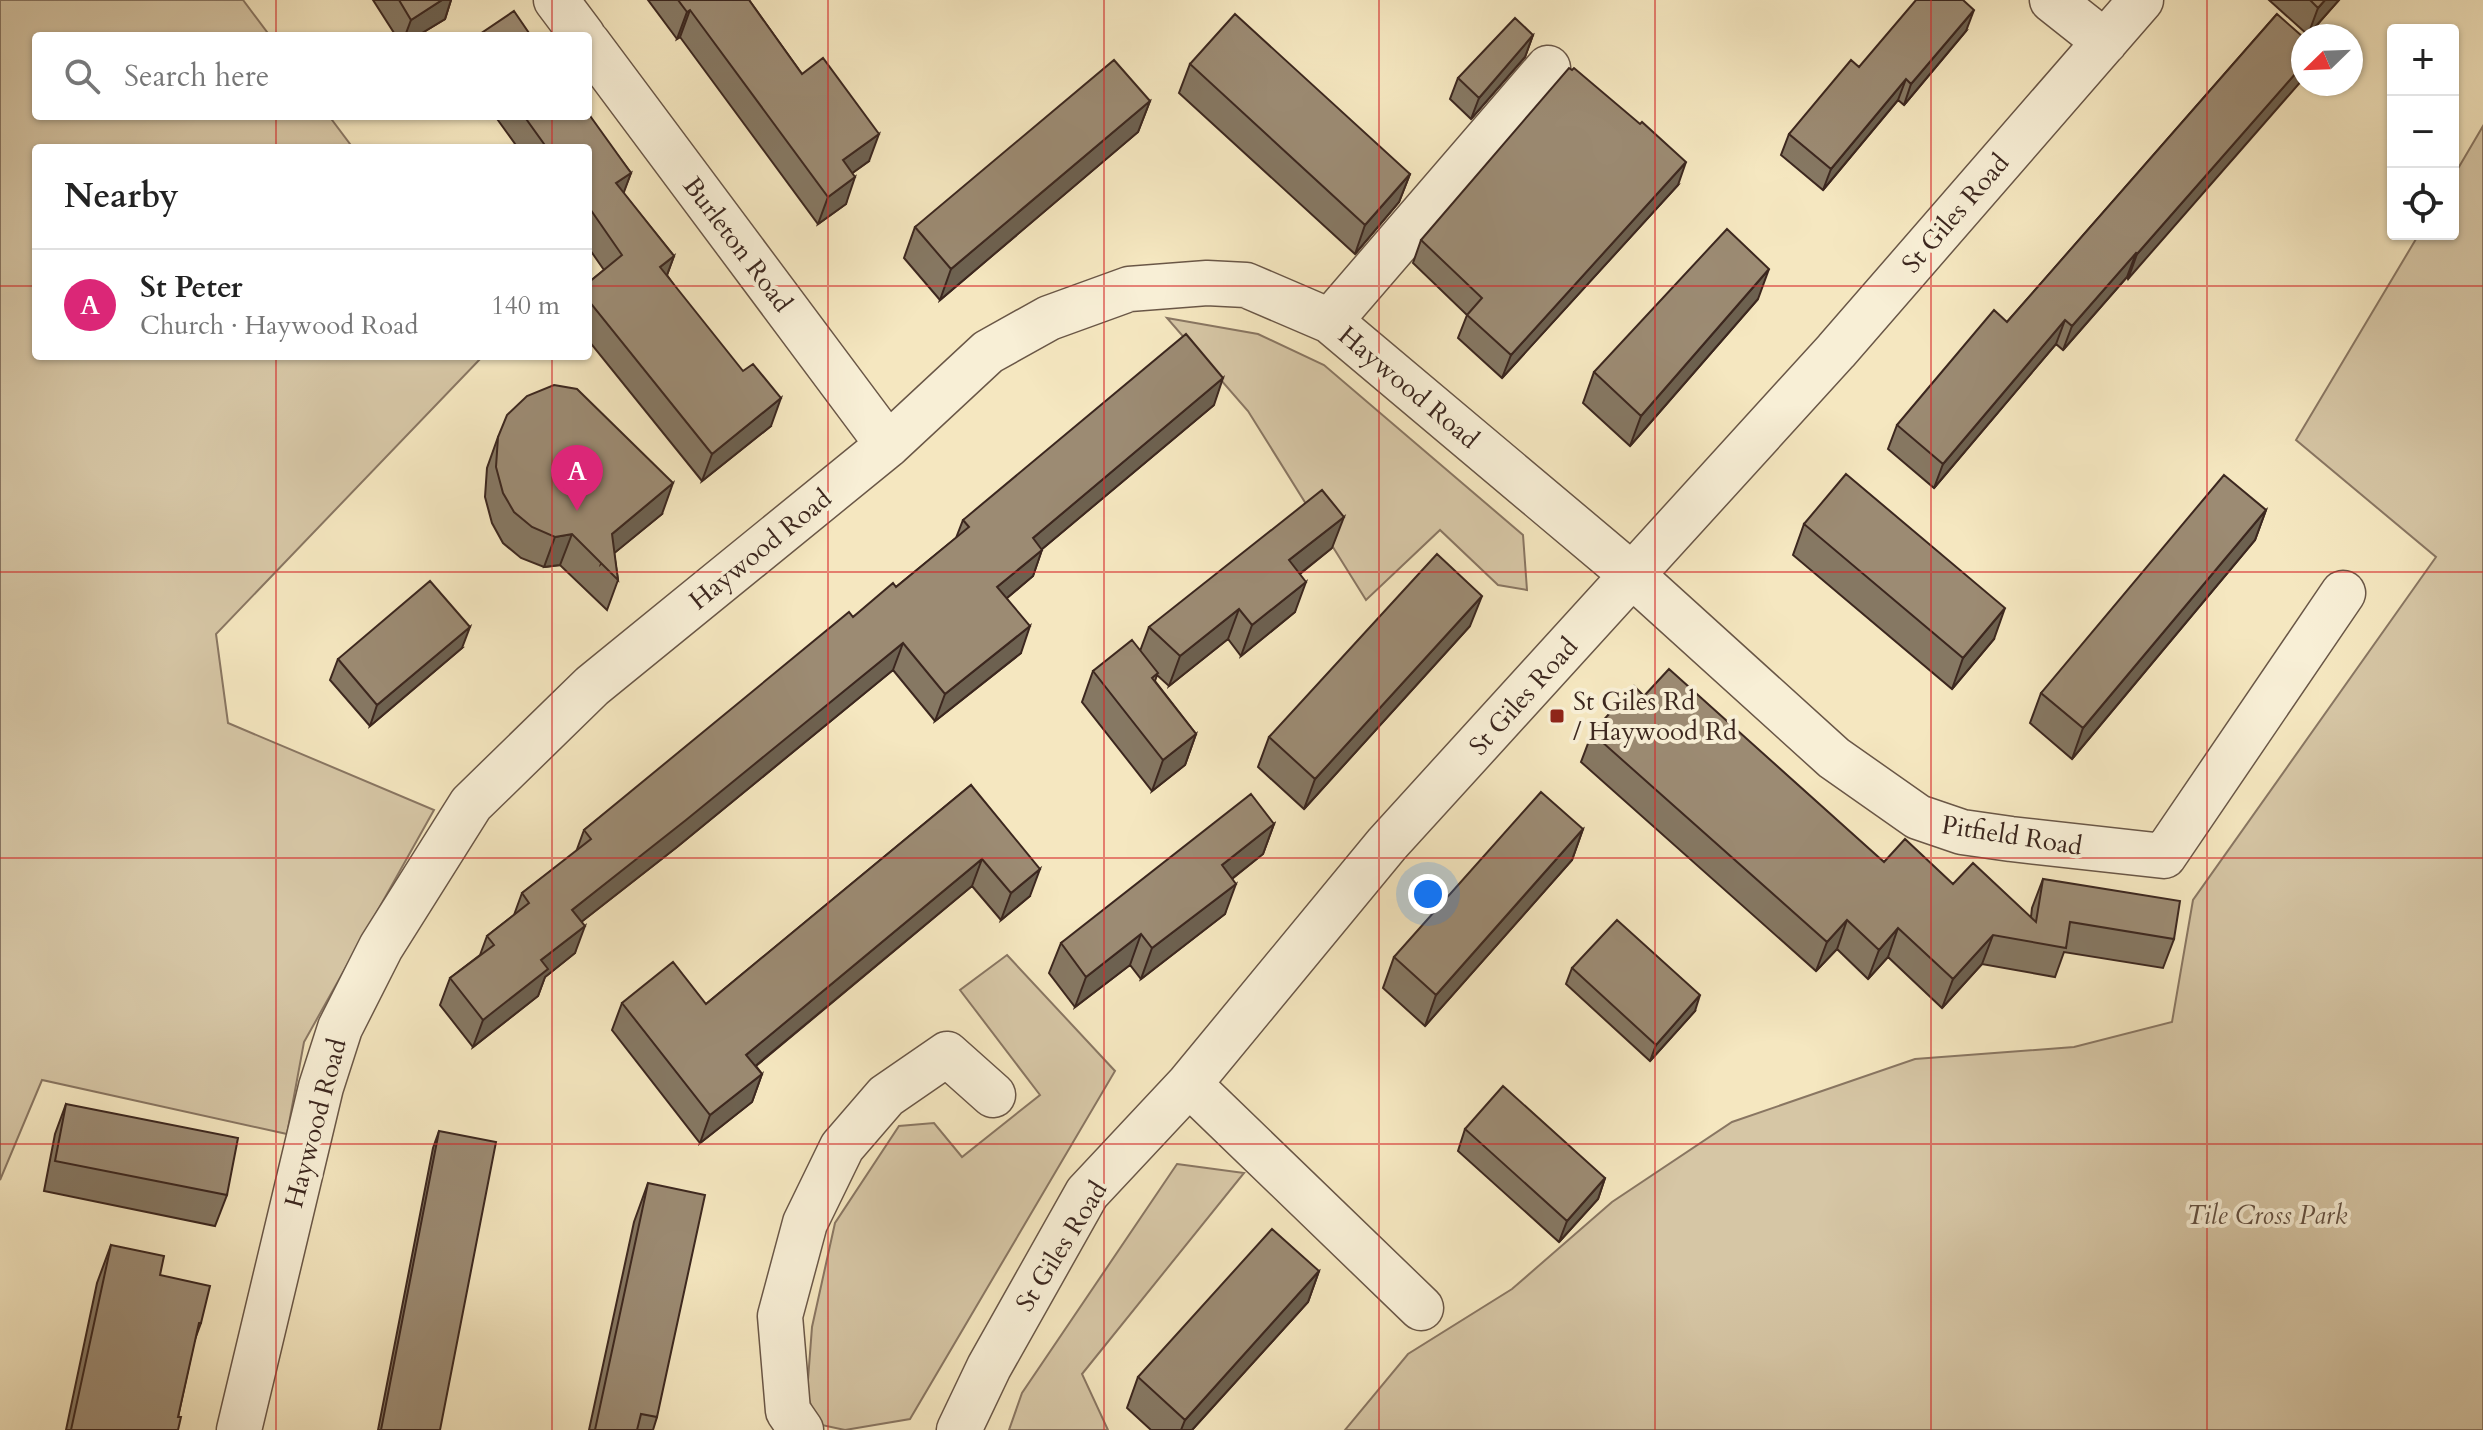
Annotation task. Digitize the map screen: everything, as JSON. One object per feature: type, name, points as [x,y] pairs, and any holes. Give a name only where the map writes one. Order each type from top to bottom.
[{"type":"street","points":[[556,0],[580,32]]},
{"type":"street","points":[[2052,0],[2105,42]]},
{"type":"street","name":"St Giles Road","points":[[959,1430],[989,1367],[1087,1193],[1189,1084],[1387,844],[1836,351],[2141,0]]},
{"type":"street","name":"Burleton Road","points":[[592,48],[888,445]]},
{"type":"street","points":[[1330,321],[1548,68]]},
{"type":"street","name":"Haywood Road","points":[[239,1430],[321,1087],[340,1028],[381,947],[471,804],[592,686],[888,445],[988,352],[1049,318],[1129,289],[1207,283],[1246,285],[1330,321],[1632,575]]},
{"type":"street","name":"Pitfield Road","points":[[1632,575],[1834,758],[1918,817],[1962,832],[2164,856],[2343,593]]},
{"type":"street","points":[[801,1430],[788,1411],[780,1316],[805,1223],[842,1147],[886,1096],[947,1054],[993,1095]]},
{"type":"street","points":[[1189,1084],[1421,1308]]},
{"type":"green space","points":[[0,0],[243,0],[267,32],[32,32],[32,120],[332,120],[350,144],[32,144],[32,360],[479,360],[216,634],[228,723],[434,810],[304,1042],[287,1134],[42,1080],[0,1180]]},
{"type":"green space","name":"Tile Cross Park","points":[[2483,126],[2483,1430],[1345,1430],[1408,1354],[1512,1289],[1612,1202],[1732,1122],[1915,1059],[2074,1047],[2172,1022],[2193,900],[2436,557],[2296,440],[2415,240],[2459,240],[2459,167]]},
{"type":"green space","points":[[1167,318],[1258,334],[1324,365],[1523,535],[1527,590],[1498,585],[1440,530],[1366,600],[1248,411]]},
{"type":"green space","points":[[1007,955],[1115,1071],[910,1419],[845,1430],[817,1424],[807,1393],[812,1327],[835,1223],[899,1126],[934,1123],[962,1157],[1040,1095],[960,990]]},
{"type":"green space","points":[[1177,1164],[1244,1173],[1082,1374],[1108,1430],[1009,1430],[1022,1393]]},
{"type":"building","points":[[399,0],[442,0],[411,20]]},
{"type":"building","points":[[678,0],[749,0],[802,74],[823,58],[879,134],[843,160],[855,177],[828,197],[690,10],[687,12]]},
{"type":"building","points":[[1916,0],[1963,0],[1974,10],[1911,84],[1906,79],[1831,169],[1789,134],[1851,60],[1859,67]]},
{"type":"building","points":[[2310,0],[2325,0],[2318,8]]},
{"type":"building","points":[[514,11],[528,32],[483,32]]},
{"type":"building","points":[[1235,14],[1410,174],[1365,225],[1190,64]]},
{"type":"building","points":[[2277,14],[2291,26],[2291,79],[2072,326],[2065,320],[1943,464],[1897,425],[1994,310],[2007,322]]},
{"type":"building","points":[[1515,18],[1533,35],[1479,98],[1458,78]]},
{"type":"building","points":[[1114,60],[1150,101],[951,269],[915,227]]},
{"type":"building","points":[[1569,68],[1574,68],[1640,124],[1642,122],[1686,162],[1511,355],[1467,315],[1482,298],[1421,240]]},
{"type":"building","points":[[592,119],[631,173],[616,183],[674,256],[660,267],[743,371],[753,364],[781,398],[712,454],[592,305],[592,280],[622,255],[592,212],[592,144],[544,144],[527,120]]},
{"type":"building","points":[[1727,229],[1769,269],[1641,416],[1594,372]]},
{"type":"building","points":[[1186,334],[1223,378],[1033,538],[1042,550],[997,587],[1030,626],[945,694],[903,643],[572,910],[585,926],[541,960],[548,969],[483,1020],[450,978],[494,945],[487,936],[529,903],[522,893],[591,839],[584,830],[849,612],[853,617],[893,583],[896,587],[969,527],[963,520]]},
{"type":"building","points":[[554,385],[577,389],[673,483],[612,534],[618,580],[572,534],[555,537],[532,527],[514,512],[503,493],[496,467],[498,437],[507,415],[527,396]]},
{"type":"building","points":[[1846,474],[2005,608],[1963,658],[1804,524]]},
{"type":"building","points":[[2224,475],[2266,510],[2083,728],[2041,693]]},
{"type":"building","points":[[1322,490],[1344,517],[1289,560],[1306,582],[1252,625],[1239,609],[1180,656],[1149,627]]},
{"type":"building","points":[[1437,554],[1482,596],[1315,779],[1269,737]]},
{"type":"building","points":[[430,581],[470,627],[377,705],[338,659]]},
{"type":"building","points":[[1132,640],[1158,673],[1152,678],[1196,734],[1163,760],[1093,671]]},
{"type":"building","points":[[1669,669],[1884,862],[1905,839],[1953,884],[1973,863],[2036,922],[2043,879],[2180,901],[2174,939],[2070,922],[2066,948],[1993,935],[1953,979],[1898,928],[1879,950],[1847,920],[1827,942],[1592,733],[1634,686],[1644,696]]},
{"type":"building","points":[[971,785],[1040,869],[1011,893],[982,859],[746,1055],[762,1074],[710,1115],[622,1003],[673,962],[706,1004]]},
{"type":"building","points":[[1541,792],[1583,829],[1436,995],[1394,957]]},
{"type":"building","points":[[1251,794],[1274,824],[1222,865],[1236,884],[1152,948],[1141,934],[1086,977],[1061,943]]},
{"type":"building","points":[[1617,920],[1700,995],[1656,1045],[1572,968]]},
{"type":"building","points":[[1503,1086],[1605,1178],[1567,1221],[1465,1129]]},
{"type":"building","points":[[66,1104],[238,1138],[227,1195],[55,1161]]},
{"type":"building","points":[[439,1131],[496,1142],[440,1430],[381,1430]]},
{"type":"building","points":[[648,1183],[705,1195],[657,1417],[641,1414],[637,1430],[595,1430]]},
{"type":"building","points":[[1272,1229],[1319,1271],[1185,1420],[1138,1377]]},
{"type":"building","points":[[111,1245],[164,1256],[160,1275],[210,1286],[178,1417],[181,1417],[178,1430],[71,1430]]},
{"type":"place","name":"St Peter","points":[[577,511]]},
{"type":"place","name":"St Giles Rd / Haywood Rd","points":[[1557,716]]}]
